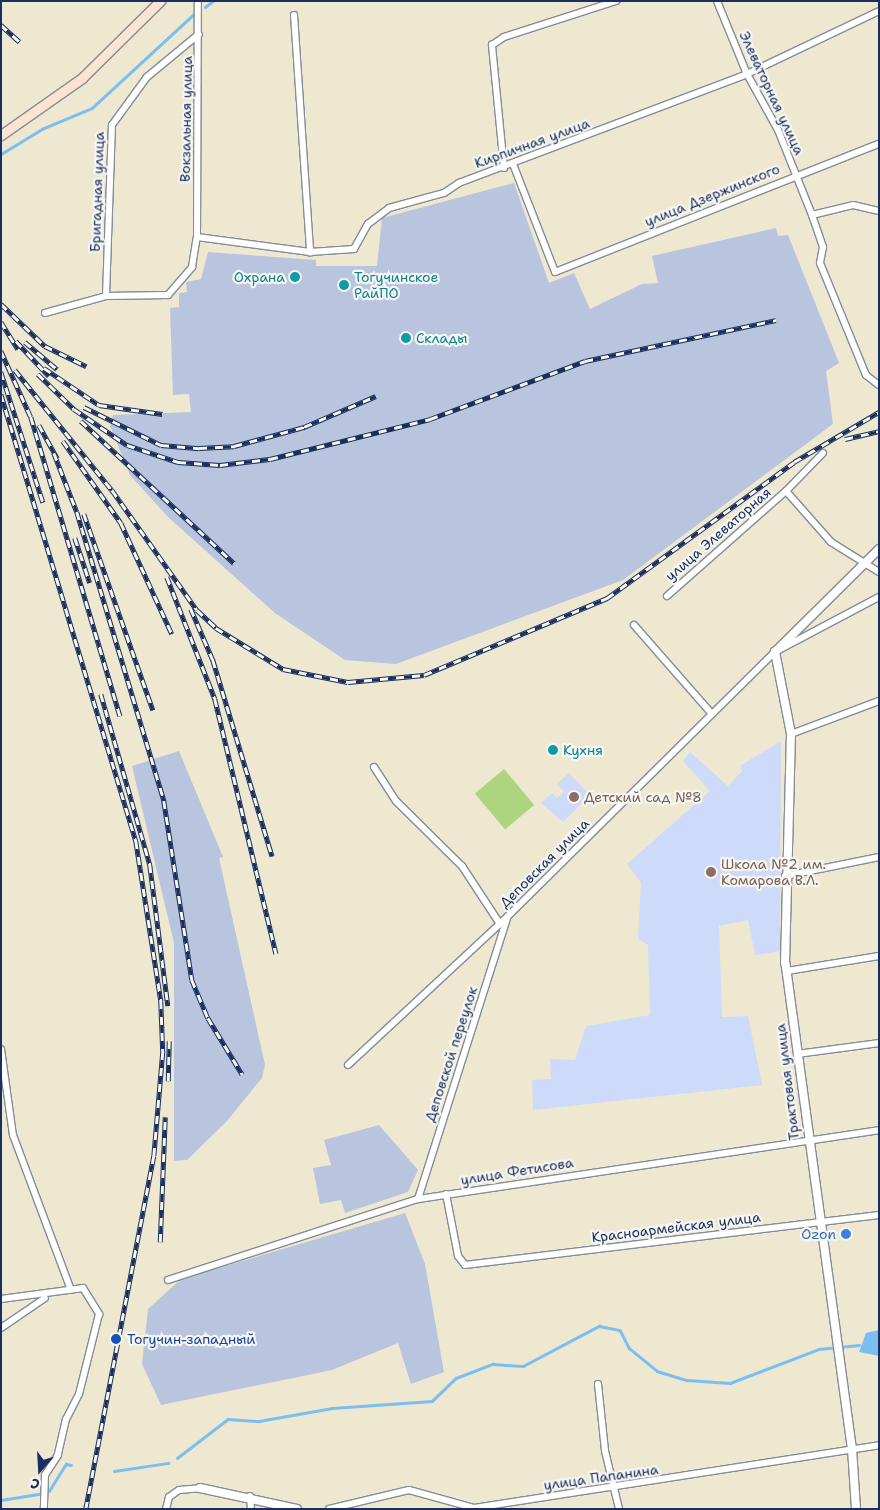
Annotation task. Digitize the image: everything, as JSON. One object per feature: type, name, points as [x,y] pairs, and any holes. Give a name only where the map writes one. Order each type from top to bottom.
[{"type":"main road","points":[[1,134],[82,78],[160,1]]},
{"type":"street","name":"Вокзальная улица","points":[[45,312],[106,296],[168,295],[192,267],[197,237],[198,1]]},
{"type":"street","points":[[504,168],[492,45],[504,37],[616,1]]},
{"type":"street","name":"Элеваторная улица","points":[[717,1],[747,74],[778,130],[812,215],[823,247],[820,263],[866,375],[879,385]]},
{"type":"street","name":"Кирпичная улица","points":[[197,237],[310,252],[354,249],[380,213],[432,198],[513,164],[747,74],[879,11]]},
{"type":"street","points":[[294,15],[310,252]]},
{"type":"street","name":"Бригадная улица","points":[[106,296],[112,125],[147,77],[199,34]]},
{"type":"street","name":"улица Дзержинского","points":[[513,164],[555,272],[796,175],[879,144]]},
{"type":"street","points":[[812,215],[853,205],[879,211]]},
{"type":"street","name":"улица Элеваторная","points":[[668,596],[786,492],[823,453]]},
{"type":"street","points":[[786,492],[831,542],[879,572]]},
{"type":"street","name":"Деповская улица","points":[[348,1065],[500,924],[711,712],[866,565],[879,548]]},
{"type":"street","name":"Деповская улица","points":[[775,652],[879,596]]},
{"type":"street","points":[[634,625],[711,712]]},
{"type":"street","name":"Трактовая улица","points":[[775,652],[791,734],[785,876],[787,971],[806,1140],[852,1449],[856,1509]]},
{"type":"street","points":[[791,734],[879,701]]},
{"type":"street","points":[[374,767],[396,801],[462,866],[500,924]]},
{"type":"street","points":[[785,876],[879,857]]},
{"type":"street","name":"Деповской переулок","points":[[418,1198],[507,917]]},
{"type":"street","points":[[787,971],[879,956]]},
{"type":"street","points":[[797,1054],[879,1043]]},
{"type":"street","points":[[1,1049],[13,1135],[71,1290]]},
{"type":"street","name":"улица Фетисова","points":[[168,1280],[418,1198],[879,1130]]},
{"type":"street","name":"Красноармейская улица","points":[[446,1194],[458,1256],[465,1265],[879,1215]]},
{"type":"street","points":[[1,1299],[71,1290],[88,1292],[99,1314],[98,1326],[79,1394],[44,1485],[44,1509]]},
{"type":"street","points":[[1,1328],[19,1312],[58,1292]]},
{"type":"street","points":[[598,1384],[605,1451],[617,1488],[620,1509]]},
{"type":"street","name":"улица Папанина","points":[[329,1509],[409,1490],[474,1508],[617,1488],[879,1445]]},
{"type":"street","points":[[166,1509],[169,1497],[179,1490],[200,1488],[250,1496],[297,1509]]},
{"type":"street","points":[[250,1496],[251,1509]]},
{"type":"shaded area","points":[[514,183],[549,283],[574,273],[590,309],[642,284],[658,283],[652,256],[776,228],[778,236],[788,235],[839,363],[826,371],[833,424],[623,580],[396,664],[345,660],[275,613],[168,517],[130,475],[110,426],[113,415],[191,412],[189,394],[173,395],[170,308],[179,307],[179,293],[187,292],[186,282],[201,279],[208,252],[316,260],[316,266],[377,266],[382,218]]},
{"type":"shaded area","points":[[781,741],[780,951],[755,955],[748,920],[719,926],[722,1017],[748,1016],[762,1085],[533,1110],[532,1080],[551,1079],[550,1059],[575,1060],[586,1026],[650,1015],[648,945],[638,939],[641,883],[627,864],[710,791],[683,761],[690,752],[728,786],[742,771],[740,766]]},
{"type":"shaded area","points":[[179,751],[223,857],[219,858],[265,1065],[262,1078],[226,1122],[187,1160],[174,1161],[174,943],[132,766]]},
{"type":"shaded area","name":"Детский сад №8","points":[[569,773],[590,795],[563,822],[541,803],[552,793],[557,798],[564,792],[557,784]]},
{"type":"shaded area","points":[[379,1125],[418,1170],[408,1192],[345,1213],[341,1200],[320,1204],[313,1168],[331,1165],[324,1140]]},
{"type":"shaded area","points":[[405,1213],[425,1264],[444,1372],[411,1384],[398,1343],[332,1370],[161,1405],[142,1364],[148,1309],[181,1279]]},
{"type":"green space","points":[[504,769],[534,805],[505,829],[475,793]]},
{"type":"water","points":[[879,1330],[879,1356],[859,1352],[866,1333]]},
{"type":"waterway","points":[[205,7],[213,1]]},
{"type":"waterway","points":[[1,154],[42,129],[92,108],[194,14]]},
{"type":"waterway","points":[[177,1458],[228,1419],[259,1421],[332,1408],[432,1401],[456,1378],[493,1364],[523,1366],[599,1326],[620,1330],[629,1348],[657,1371],[687,1380],[730,1383],[819,1349],[859,1345]]},
{"type":"waterway","points":[[114,1471],[168,1463]]},
{"type":"waterway","points":[[49,1491],[66,1464],[71,1465]]},
{"type":"waterway","points":[[1,1500],[40,1494]]},
{"type":"railway","points":[[1,25],[20,42]]},
{"type":"railway","points":[[1,304],[45,346],[86,366]]},
{"type":"railway","points":[[38,374],[74,409],[127,445],[178,462],[220,465],[270,459],[430,419],[585,361],[776,320]]},
{"type":"railway","points":[[1,322],[18,349]]},
{"type":"railway","points":[[16,341],[49,376]]},
{"type":"railway","points":[[25,342],[57,369]]},
{"type":"railway","points":[[1,351],[31,417],[120,716]]},
{"type":"railway","points":[[44,368],[99,405],[162,414]]},
{"type":"railway","points":[[15,370],[112,490],[197,610],[216,628],[283,669],[348,682],[424,675],[607,598],[794,462],[879,412]]},
{"type":"railway","points":[[1,372],[43,502]]},
{"type":"railway","points":[[1,394],[136,841],[161,1001],[163,1052],[154,1156],[86,1509]]},
{"type":"railway","points":[[84,407],[161,445],[199,448],[234,446],[304,427],[376,396]]},
{"type":"railway","points":[[81,421],[234,563]]},
{"type":"railway","points":[[39,425],[57,458]]},
{"type":"railway","points":[[845,439],[879,431]]},
{"type":"railway","points":[[63,441],[121,523],[172,634]]},
{"type":"railway","points":[[54,453],[77,512],[164,801],[192,980],[208,1018],[242,1074]]},
{"type":"railway","points":[[84,514],[153,710]]},
{"type":"railway","points":[[75,538],[90,583]]},
{"type":"railway","points":[[167,577],[215,699],[276,954]]},
{"type":"railway","points":[[191,609],[213,660],[272,856]]},
{"type":"railway","points":[[101,694],[150,865],[168,1006]]},
{"type":"railway","points":[[168,1081],[169,1041]]},
{"type":"railway","points":[[160,1242],[165,1117]]},
{"type":"place","name":"Охрана","points":[[295,277]]},
{"type":"place","name":"Тогучинское РайПО","points":[[344,285]]},
{"type":"place","name":"Склады","points":[[406,338]]},
{"type":"place","name":"Кухня","points":[[553,750]]},
{"type":"place","name":"Детский сад №8","points":[[574,797]]},
{"type":"place","name":"Школа №2 им. Комарова В.Л.","points":[[711,872]]},
{"type":"place","name":"Ozon","points":[[846,1234]]},
{"type":"place","name":"Тогучин-западный","points":[[116,1339]]}]
